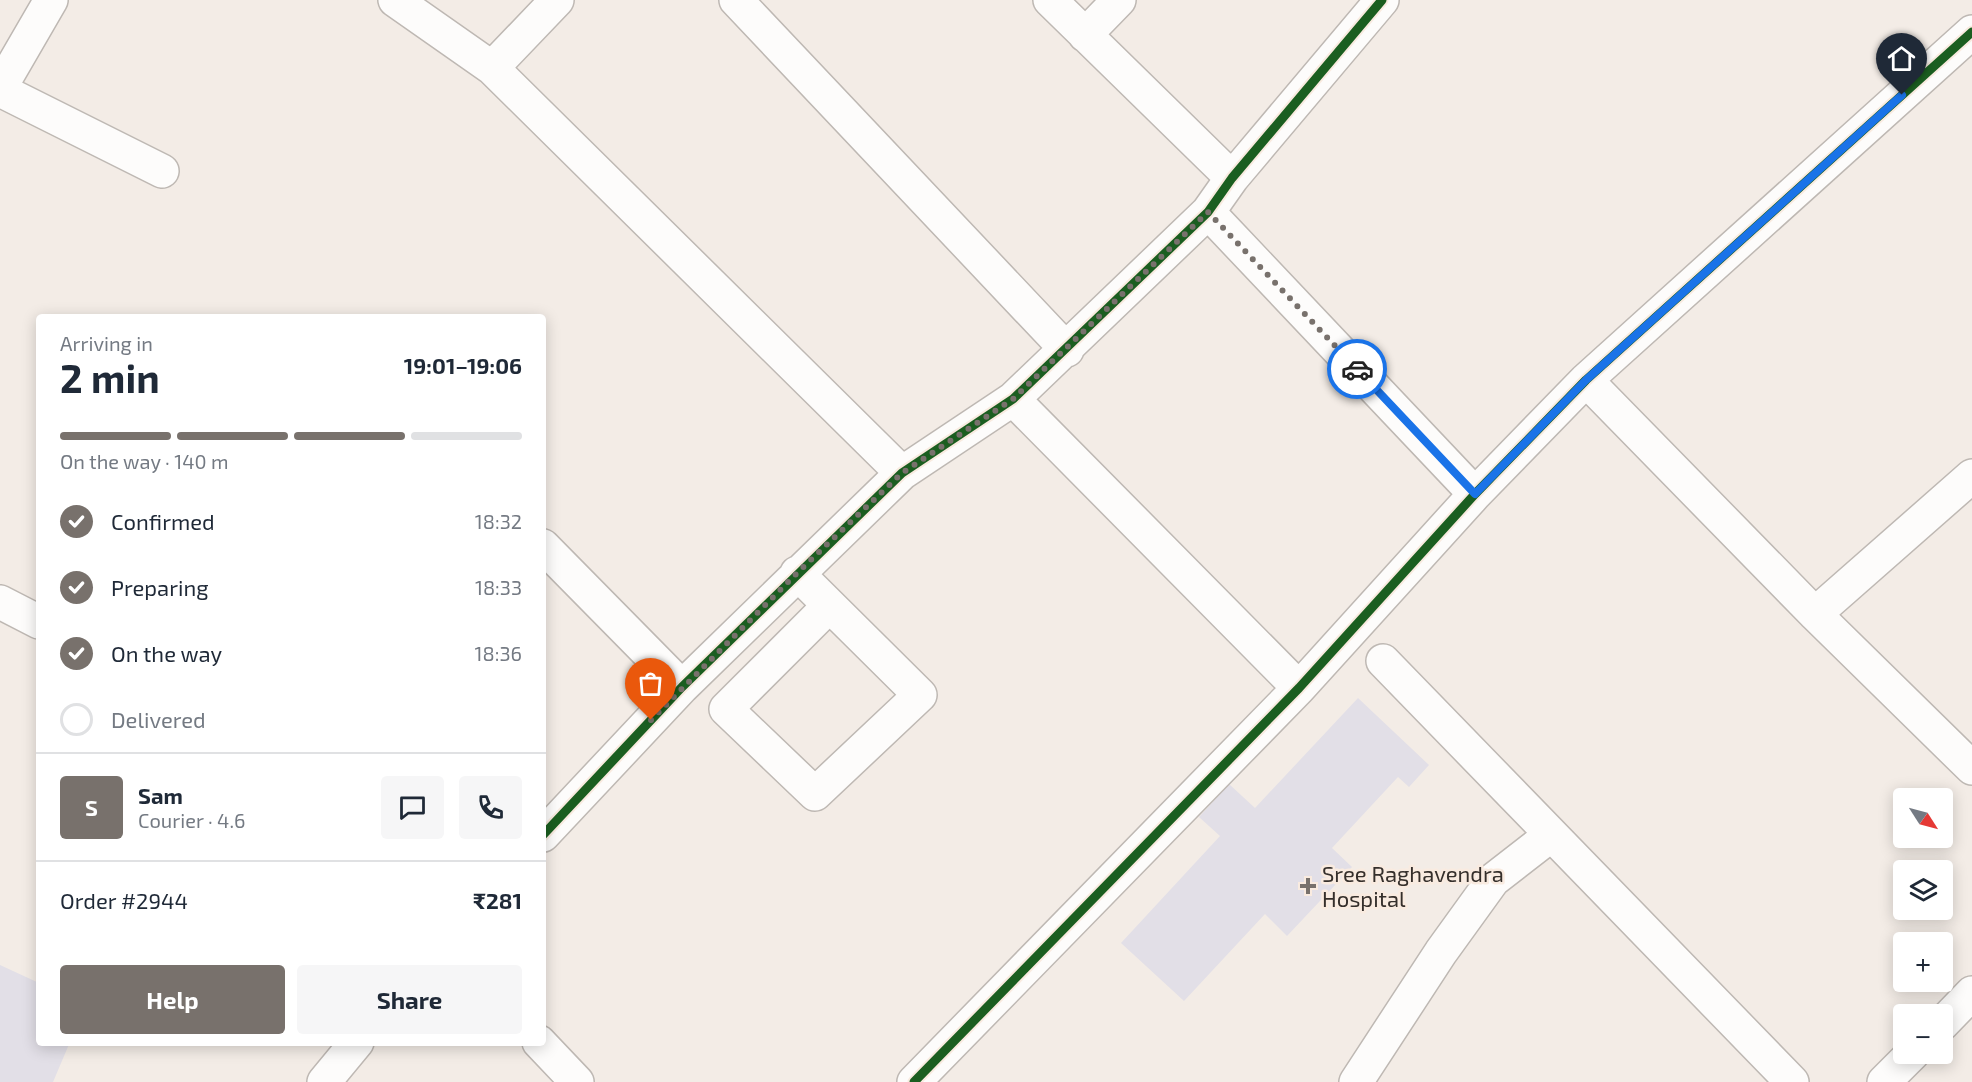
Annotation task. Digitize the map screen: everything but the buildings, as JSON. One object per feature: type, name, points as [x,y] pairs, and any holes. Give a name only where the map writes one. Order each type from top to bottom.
[{"type":"street","points":[[51,0],[0,89],[162,171]]},
{"type":"street","points":[[395,0],[492,68],[902,473]]},
{"type":"street","points":[[492,68],[557,0]]},
{"type":"street","points":[[736,0],[1067,350]]},
{"type":"street","points":[[1050,0],[1232,178]]},
{"type":"street","points":[[1085,35],[1119,0]]},
{"type":"street","points":[[546,832],[682,687],[902,473],[1013,399],[1067,350],[1208,212],[1232,178],[1382,0]]},
{"type":"street","points":[[914,1082],[1299,688],[1475,494],[1586,380],[1972,32]]},
{"type":"street","points":[[1208,212],[1475,494]]},
{"type":"street","points":[[1586,380],[1815,614],[1972,768]]},
{"type":"street","points":[[1013,399],[1299,688]]},
{"type":"street","points":[[1815,614],[1972,476]]},
{"type":"street","points":[[546,549],[682,687]]},
{"type":"street","points":[[797,573],[920,694],[815,794],[726,709],[829,606]]},
{"type":"street","points":[[0,602],[36,620]]},
{"type":"street","points":[[1383,661],[1792,1082]]},
{"type":"street","points":[[1356,1082],[1441,952],[1493,880],[1551,835]]},
{"type":"street","points":[[324,1082],[354,1046]]},
{"type":"street","points":[[543,1046],[577,1082]]},
{"type":"street","points":[[1884,1082],[1902,1064]]},
{"type":"cycle path","points":[[546,832],[682,687],[902,473],[1013,399],[1208,212],[1232,178],[1382,0]]},
{"type":"cycle path","points":[[914,1082],[1299,688],[1475,494],[1586,380],[1972,32]]},
{"type":"way so far","points":[[651,720],[797,573],[902,473],[1013,399],[1067,350],[1208,212],[1357,369]]},
{"type":"place","name":"Sree Raghavendra Hospital","points":[[1308,886]]},
{"type":"route","points":[[1357,369],[1475,494],[1586,380],[1902,95]]}]
